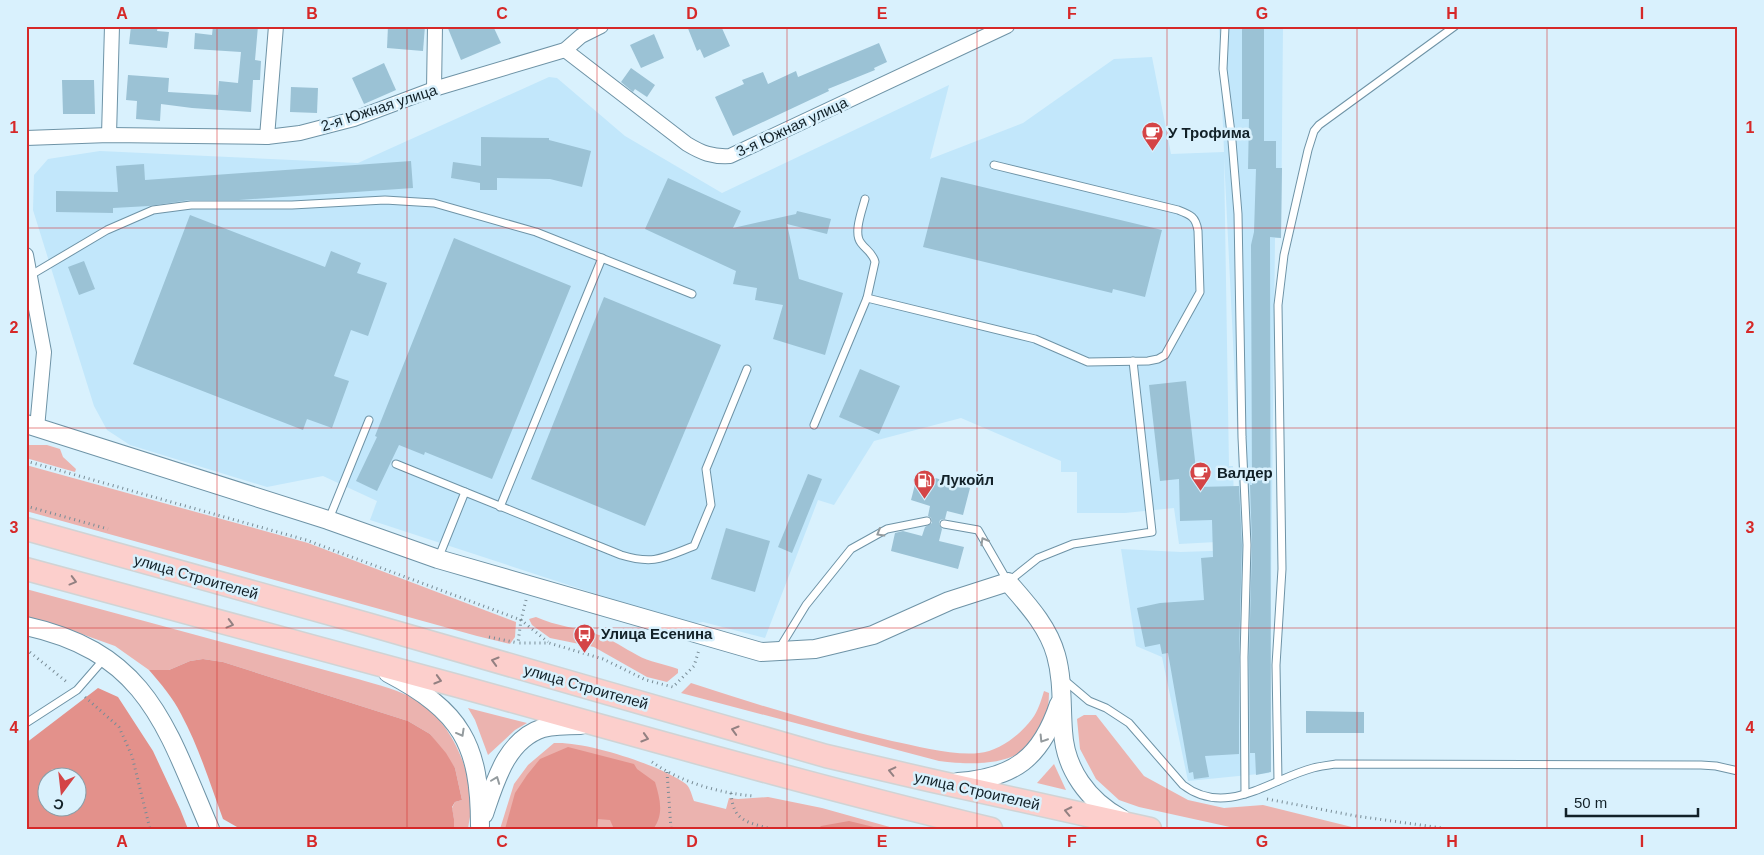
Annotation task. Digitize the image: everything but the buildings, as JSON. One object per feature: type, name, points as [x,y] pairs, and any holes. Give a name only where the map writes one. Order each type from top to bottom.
[{"type":"main road","name":"улица Строителей","points":[[26,530],[367,624],[826,756],[1150,829]]},
{"type":"main road","points":[[26,569],[352,656],[718,759],[992,829]]},
{"type":"street","points":[[110,136],[112,26]]},
{"type":"street","points":[[267,137],[276,26]]},
{"type":"street","points":[[434,89],[435,26]]},
{"type":"street","name":"2-я Южная улица","points":[[26,138],[110,136],[267,137],[300,133],[354,119],[434,89],[565,50],[582,31],[601,26]]},
{"type":"street","name":"3-я Южная улица","points":[[565,50],[687,144],[702,153],[716,157],[730,156],[1007,26]]},
{"type":"street","points":[[26,255],[44,352],[32,426],[328,520],[438,559],[761,652],[815,649],[873,635],[949,601],[1008,582],[1039,618],[1056,653],[1061,685],[1064,745],[1072,767],[1083,787],[1091,797],[1112,814],[1150,829]]},
{"type":"street","points":[[26,626],[74,640],[105,657],[139,687],[158,713],[172,740],[210,829]]},
{"type":"street","points":[[352,656],[424,693],[438,704],[458,726],[471,751],[476,766],[479,786],[480,827]]},
{"type":"street","points":[[928,780],[976,781],[990,778],[1016,767],[1026,760],[1043,741],[1053,721],[1061,685]]},
{"type":"street","points":[[480,827],[497,775],[516,746],[529,735],[542,729],[558,726],[606,727]]},
{"type":"lane","points":[[1226,26],[1223,69],[1232,141],[1238,214],[1242,437],[1247,545],[1244,658],[1244,794]]},
{"type":"lane","points":[[1278,781],[1277,644],[1282,569],[1278,312],[1284,255],[1308,150],[1314,131],[1319,125],[1455,26]]},
{"type":"lane","points":[[867,298],[1035,339],[1088,362],[1158,359],[1165,355],[1200,292],[1197,222],[1190,214],[994,165]]},
{"type":"lane","points":[[814,425],[867,298],[875,262],[874,257],[859,241],[857,234],[865,199]]},
{"type":"lane","points":[[31,275],[107,230],[153,210],[191,204],[292,205],[385,200],[434,203],[536,232],[692,294]]},
{"type":"lane","points":[[500,507],[602,258]]},
{"type":"lane","points":[[944,524],[978,530],[1008,582],[1038,558],[1073,544],[1152,532],[1133,361]]},
{"type":"lane","points":[[396,464],[621,555],[650,561],[694,546],[711,504],[706,469],[747,369]]},
{"type":"lane","points":[[328,520],[369,420]]},
{"type":"lane","points":[[438,559],[466,492]]},
{"type":"lane","points":[[778,651],[806,605],[851,549],[887,529],[926,521]]},
{"type":"lane","points":[[26,724],[77,690],[105,657]]},
{"type":"lane","points":[[1061,685],[1089,701],[1106,708],[1130,723],[1183,786],[1206,798],[1225,798],[1244,794],[1313,768],[1336,764],[1701,765],[1738,771]]},
{"type":"path","points":[[26,461],[306,540],[521,620],[549,643]]},
{"type":"path","points":[[530,586],[521,620],[518,643],[549,643],[603,659],[646,680],[673,687],[694,666],[704,635]]},
{"type":"path","points":[[26,649],[119,727],[132,756],[150,829]]},
{"type":"path","points":[[652,762],[667,772],[731,793],[753,796]]},
{"type":"path","points":[[667,772],[671,829]]},
{"type":"path","points":[[731,793],[732,806],[743,821],[771,829]]},
{"type":"path","points":[[1244,794],[1356,816],[1449,829]]},
{"type":"shaded area","points":[[1219,26],[1283,26],[1281,238],[1275,238],[1269,773],[1188,781],[1162,657],[1136,646],[1121,549],[1181,552],[1240,550],[1238,444],[1224,157],[1229,466],[1233,466],[1235,541],[1179,544],[1174,508],[1125,513],[1077,513],[1077,472],[1061,472],[1061,461],[961,418],[874,441],[834,505],[818,500],[765,638],[703,622],[688,624],[370,520],[377,501],[323,476],[267,487],[130,445],[107,430],[94,406],[33,210],[34,175],[48,159],[100,151],[358,163],[549,77],[557,78],[625,136],[722,193],[949,85],[930,159],[1023,123],[1114,59],[1152,57],[1171,154],[1224,152]]},
{"type":"shaded area","points":[[26,445],[47,445],[60,449],[63,457],[76,469],[75,472],[26,458]]},
{"type":"shaded area","points":[[26,465],[308,543],[516,622],[515,637],[510,644],[477,636],[26,511]]},
{"type":"shaded area","points":[[26,589],[358,679],[405,694],[419,702],[440,721],[456,746],[467,774],[470,788],[471,812],[468,829],[454,829],[452,808],[455,802],[462,800],[455,768],[430,734],[408,721],[223,662],[203,659],[190,661],[169,670],[149,670],[115,646],[48,622],[26,617]]},
{"type":"shaded area","points":[[536,617],[551,623],[604,637],[642,657],[678,669],[678,673],[667,682],[647,677],[594,647],[550,638],[532,625],[529,619]]},
{"type":"shaded area","points":[[203,659],[223,662],[408,721],[430,734],[446,753],[455,768],[462,800],[455,802],[452,807],[454,829],[238,829],[223,819],[204,766],[178,708],[149,670],[169,670],[190,661]]},
{"type":"shaded area","points":[[691,683],[867,735],[936,750],[969,754],[987,752],[1009,741],[1034,716],[1044,691],[1049,693],[1046,716],[1039,734],[1029,747],[1015,756],[999,761],[960,763],[939,761],[681,693]]},
{"type":"shaded area","points":[[98,688],[118,697],[153,751],[188,829],[26,829],[26,743]]},
{"type":"shaded area","points":[[468,708],[527,723],[515,730],[488,755],[475,720]]},
{"type":"shaded area","points":[[1084,715],[1096,715],[1144,776],[1188,800],[1224,808],[1263,805],[1360,829],[1239,829],[1139,807],[1119,800],[1096,779],[1080,749],[1077,719]]},
{"type":"shaded area","points":[[554,743],[568,743],[603,750],[659,769],[686,784],[694,801],[726,809],[729,798],[768,797],[822,808],[897,829],[668,829],[664,827],[659,829],[500,829],[514,784],[528,765]]},
{"type":"shaded area","points":[[568,747],[634,764],[637,769],[655,782],[660,800],[660,811],[654,828],[614,829],[610,820],[598,819],[596,829],[505,829],[515,793],[527,775],[540,759]]},
{"type":"shaded area","points":[[1054,764],[1066,790],[1037,783]]},
{"type":"shaded area","points":[[849,821],[882,829],[818,829],[821,826]]},
{"type":"place","name":"У Трофима","points":[[1152,152]]},
{"type":"place","name":"Валдер","points":[[1201,492]]},
{"type":"place","name":"Лукойл","points":[[924,499]]},
{"type":"place","name":"Улица Есенина","points":[[585,653]]}]
